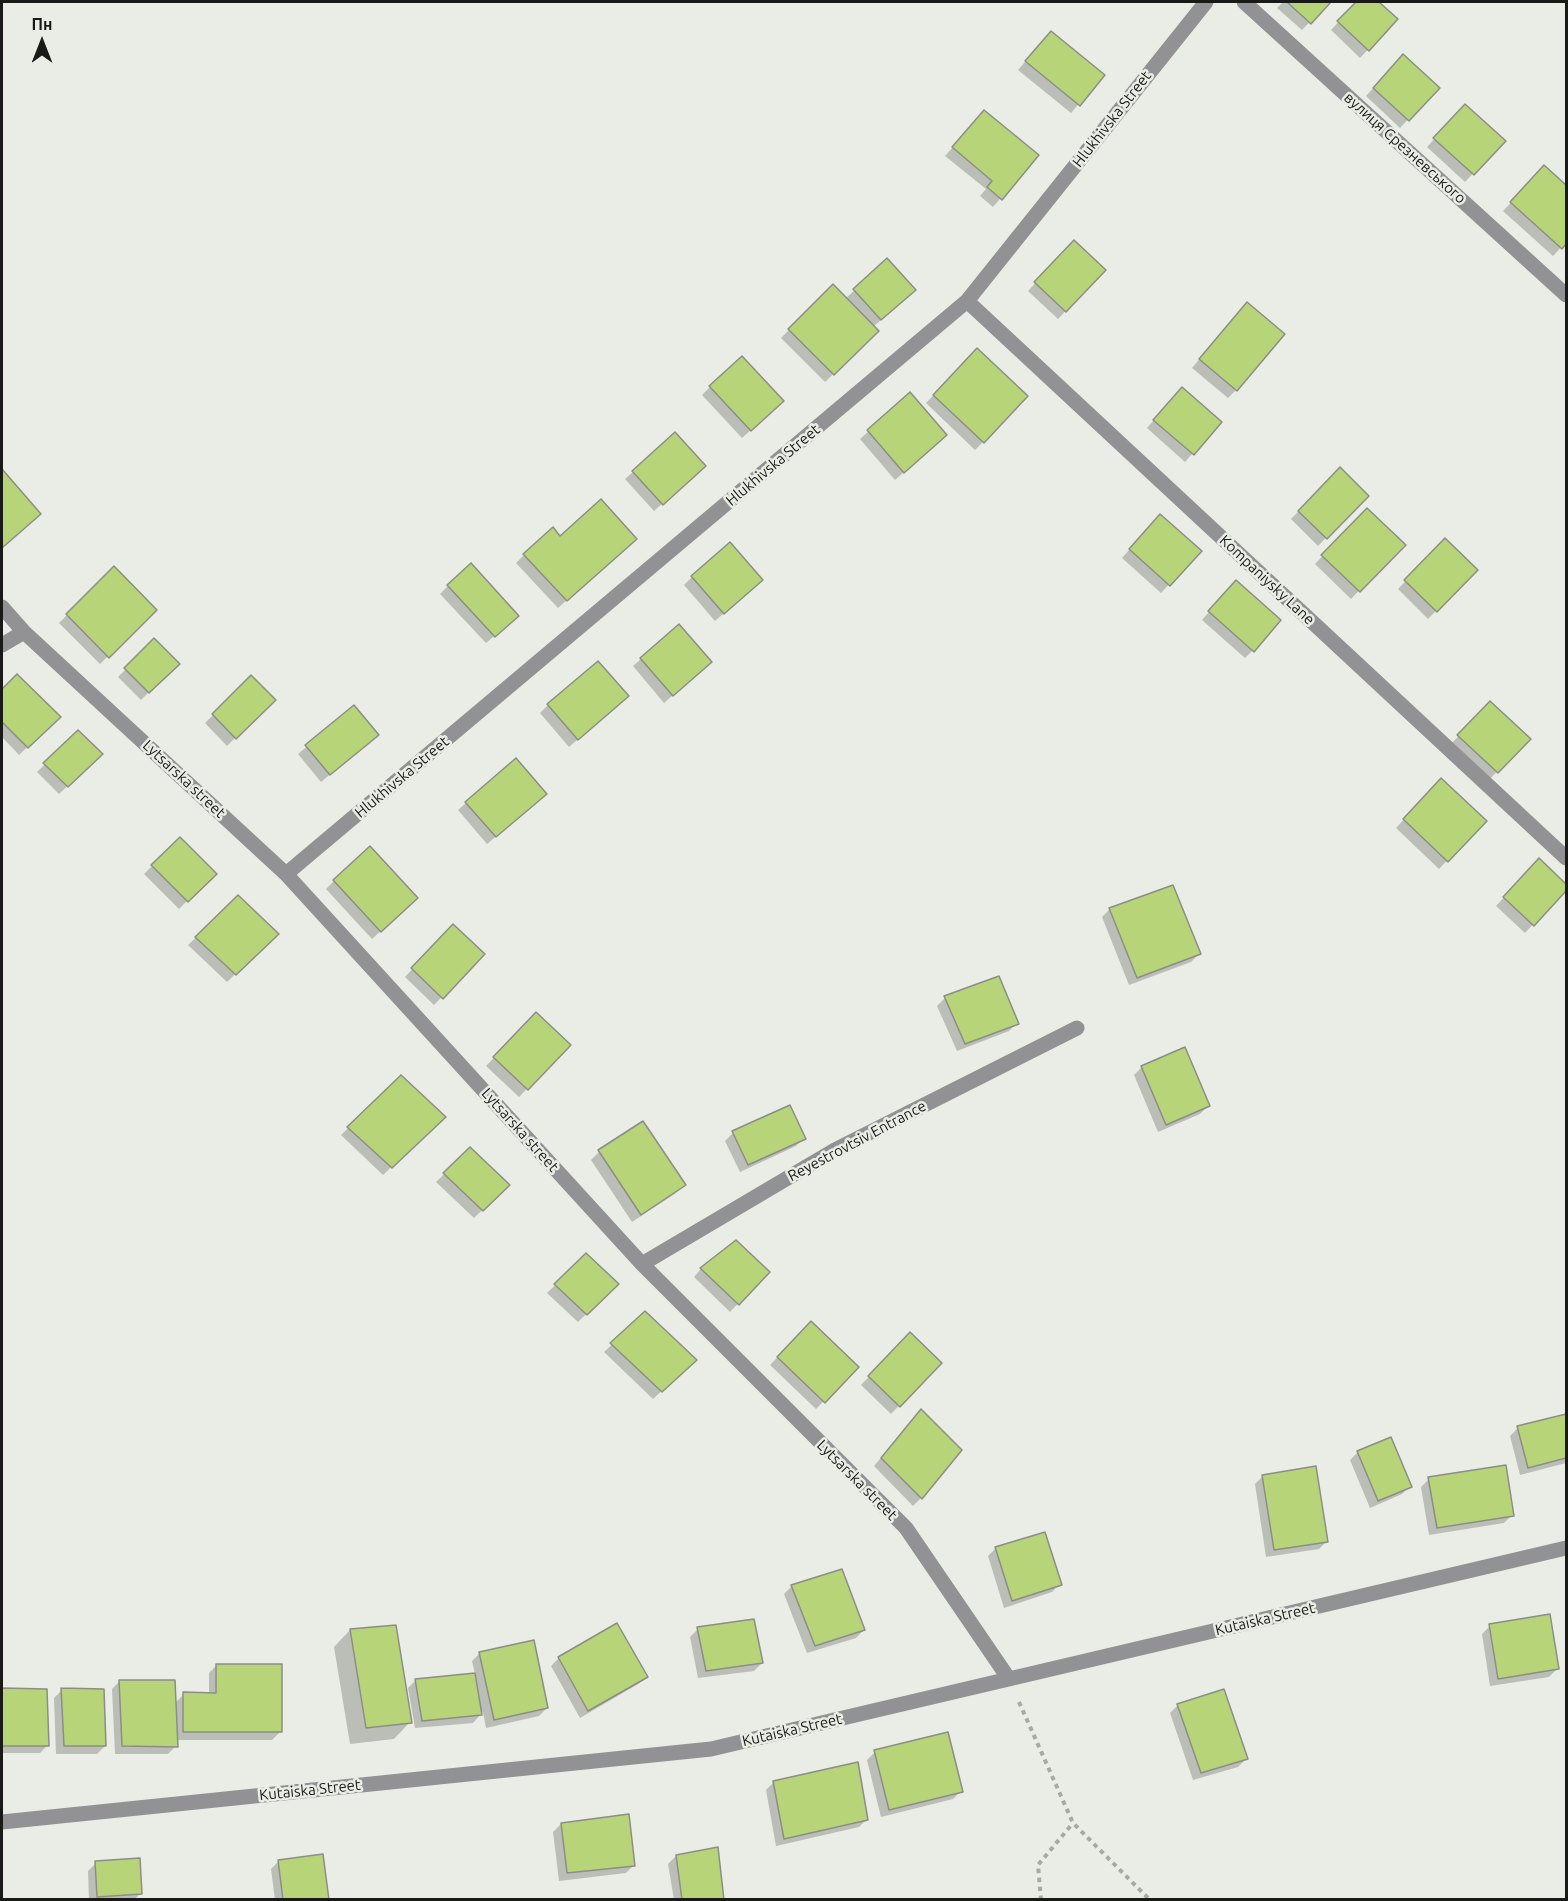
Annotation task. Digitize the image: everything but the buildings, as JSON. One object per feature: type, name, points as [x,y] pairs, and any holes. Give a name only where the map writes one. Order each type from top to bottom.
[{"type":"street","name":"Hlukhivska Street","points":[[286,874],[967,302],[1206,2]]},
{"type":"street","name":"вулиця Срезневського","points":[[1244,2],[1566,295]]},
{"type":"street","name":"Kompaniysky Lane","points":[[967,302],[1566,858]]},
{"type":"street","name":"Lytsarska street","points":[[2,606],[24,632],[286,874],[642,1264],[906,1528],[1009,1679]]},
{"type":"street","points":[[2,645],[24,632]]},
{"type":"street","name":"Reyestrovtsiv Entrance","points":[[642,1264],[835,1150],[1077,1028]]},
{"type":"street","name":"Kutaiska Street","points":[[2,1822],[711,1749],[1566,1548]]},
{"type":"path","points":[[1009,1679],[1073,1823],[1150,1899]]},
{"type":"path","points":[[1041,1899],[1038,1865],[1073,1823]]}]
